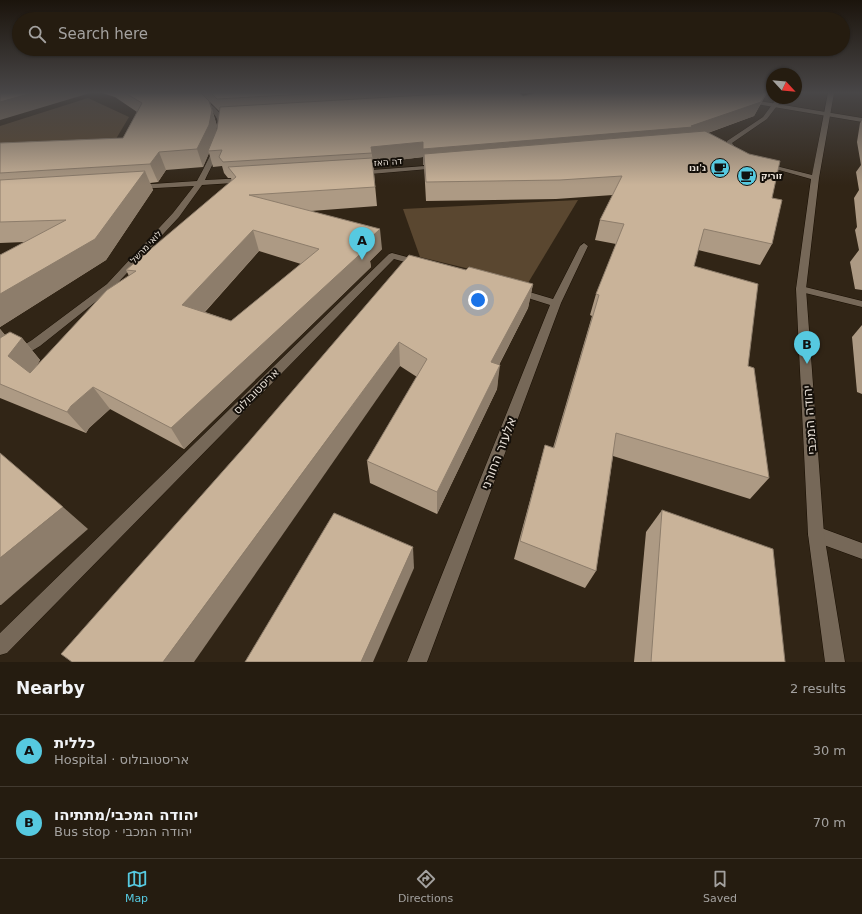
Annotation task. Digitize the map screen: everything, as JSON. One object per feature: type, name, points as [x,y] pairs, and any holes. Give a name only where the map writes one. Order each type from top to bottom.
[{"type":"street","name":"לואי מרשל","points":[[0,366],[36,343],[110,286],[176,215],[200,183],[213,157],[223,124]]},
{"type":"street","points":[[721,142],[729,142],[756,124]]},
{"type":"street","name":"יהודה המכבי","points":[[826,124],[815,178],[801,289],[816,534],[835,662]]},
{"type":"street","points":[[729,142],[732,148],[747,158]]},
{"type":"street","points":[[760,163],[772,168],[815,178]]},
{"type":"street","name":"דה האז","points":[[354,174],[447,166]]},
{"type":"street","points":[[131,188],[254,180]]},
{"type":"street","name":"אלעזר החורני","points":[[417,662],[556,303],[584,246]]},
{"type":"street","name":"אריסטובולוס","points":[[0,646],[392,256],[429,266]]},
{"type":"street","points":[[504,288],[556,303]]},
{"type":"street","points":[[801,289],[862,304]]},
{"type":"street","points":[[816,534],[862,551]]},
{"type":"shaded area","points":[[7,124],[125,124],[110,149],[0,149],[0,126]]},
{"type":"shaded area","points":[[578,200],[528,283],[420,257],[403,209]]},
{"type":"building","points":[[131,124],[209,124],[197,149],[159,152],[150,164],[0,173],[0,143],[123,138]]},
{"type":"building","points":[[218,124],[697,124],[691,126],[693,127],[423,149],[423,142],[371,147],[372,153],[223,162],[219,157],[222,150],[208,151]]},
{"type":"building","points":[[705,131],[749,154],[780,161],[772,198],[782,200],[772,244],[704,229],[694,266],[758,284],[748,366],[754,368],[769,478],[616,433],[596,571],[520,541],[545,445],[554,448],[599,295],[596,294],[624,224],[600,220],[622,176],[560,180],[426,182],[424,154]]},
{"type":"building","points":[[372,158],[375,187],[249,195],[380,229],[363,245],[369,246],[171,428],[93,387],[71,406],[67,412],[0,384],[0,338],[10,332],[22,338],[8,356],[30,373],[107,290],[136,271],[126,270],[236,177],[228,167]],"holes":[[[253,230],[319,249],[231,321],[182,305]]]},
{"type":"building","points":[[145,171],[95,239],[0,294],[0,255],[66,220],[0,222],[0,180]]},
{"type":"building","points":[[409,255],[466,270],[469,267],[533,284],[491,362],[500,365],[437,492],[367,461],[427,359],[399,342],[163,662],[72,662],[61,654],[247,444]]},
{"type":"building","points":[[0,453],[63,507],[0,558]]},
{"type":"building","points":[[662,510],[773,549],[785,662],[651,662]]},
{"type":"building","points":[[334,513],[413,547],[361,662],[245,662]]},
{"type":"place","name":"ג'ונו","points":[[720,168]]},
{"type":"place","name":"זוריק","points":[[747,176]]},
{"type":"place","name":"כללית","points":[[362,260]]},
{"type":"place","name":"יהודה המכבי/מתתיהו","points":[[807,364]]}]
